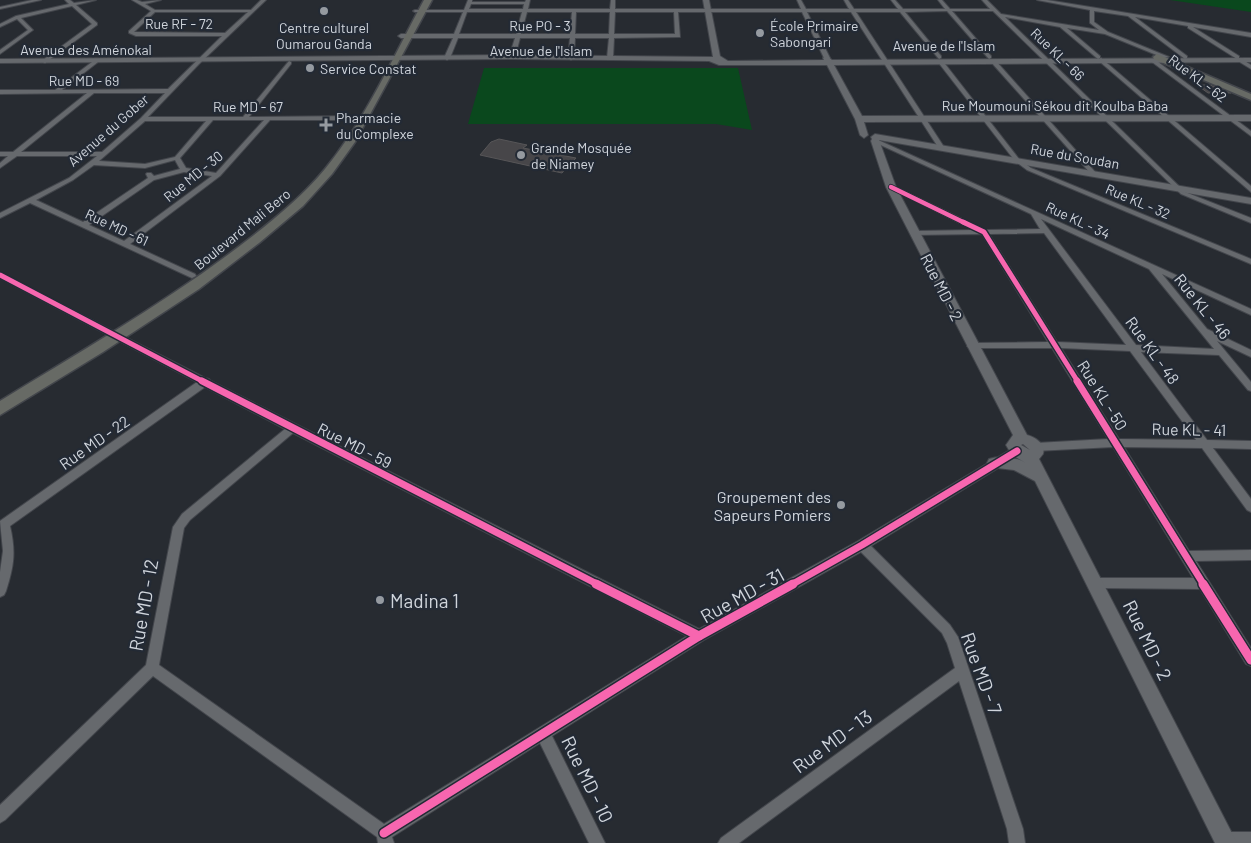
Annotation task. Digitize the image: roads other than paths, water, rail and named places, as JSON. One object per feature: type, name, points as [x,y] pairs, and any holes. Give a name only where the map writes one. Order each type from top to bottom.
[{"type":"main road","name":"Boulevard Mali Bero","points":[[419,11],[422,0]]},
{"type":"main road","name":"Boulevard Mali Bero","points":[[0,396],[199,283],[277,222],[336,162],[350,131],[392,61],[404,36],[428,0]]},
{"type":"main road","points":[[706,0],[719,60]]},
{"type":"main road","name":"Avenue de l'Islam","points":[[392,61],[512,57],[719,60]]},
{"type":"main road","points":[[1162,58],[1251,59]]},
{"type":"main road","points":[[1162,58],[1251,93]]},
{"type":"main road","points":[[1162,58],[1251,97]]},
{"type":"main road","name":"Avenue de l'Islam","points":[[392,61],[1162,58]]},
{"type":"main road","name":"Rue MD - 2","points":[[828,60],[859,119],[872,139],[891,187],[1096,583],[1225,841]]},
{"type":"main road","name":"Avenue des Aménokal","points":[[0,61],[392,61]]},
{"type":"main road","name":"Boulevard Mali Bero","points":[[0,409],[192,276],[264,221],[299,190],[350,131],[353,118],[392,61]]},
{"type":"main road","name":"Rue Moumouni Sékou dit Koulba Baba","points":[[859,119],[1251,118]]},
{"type":"main road","name":"Rue du Soudan","points":[[872,139],[894,145],[942,148],[1017,160],[1251,201]]},
{"type":"main road","points":[[994,463],[1016,464],[1040,477]]},
{"type":"street","points":[[0,8],[38,0]]},
{"type":"street","points":[[45,61],[95,24],[67,0]]},
{"type":"street","points":[[0,26],[18,17],[94,0]]},
{"type":"street","points":[[134,0],[154,11],[252,11]]},
{"type":"street","points":[[141,4],[159,0]]},
{"type":"street","name":"Avenue du Gober","points":[[0,216],[71,179],[93,163],[143,119],[199,61],[264,0]]},
{"type":"street","points":[[610,58],[613,0]]},
{"type":"street","points":[[799,0],[828,60]]},
{"type":"street","points":[[846,0],[942,148]]},
{"type":"street","name":"Rue KL - 32","points":[[893,0],[940,59],[983,119],[1017,160],[1037,173],[1251,262]]},
{"type":"street","points":[[940,0],[1094,174]]},
{"type":"street","name":"Rue KL - 66","points":[[984,0],[1188,197],[1251,222]]},
{"type":"street","points":[[1039,0],[1251,35]]},
{"type":"street","points":[[447,58],[470,2],[527,1],[512,57]]},
{"type":"street","points":[[419,11],[709,11],[752,8],[804,11],[994,10]]},
{"type":"street","points":[[1092,9],[1092,23],[1106,33]]},
{"type":"street","name":"Rue RF - 72","points":[[154,11],[131,32],[136,34],[227,35]]},
{"type":"street","points":[[571,58],[574,11]]},
{"type":"street","name":"Rue PO - 3","points":[[404,36],[680,36],[676,11]]},
{"type":"street","name":"Rue KL - 62","points":[[999,15],[1106,33],[1162,58],[1251,134]]},
{"type":"street","points":[[1128,15],[1188,59]]},
{"type":"street","points":[[0,52],[31,30],[18,17]]},
{"type":"street","points":[[1185,24],[1251,67]]},
{"type":"street","points":[[1062,26],[1251,190]]},
{"type":"street","points":[[56,92],[96,61]]},
{"type":"street","points":[[245,118],[285,62]]},
{"type":"street","name":"Rue MD - 69","points":[[0,92],[169,92]]},
{"type":"street","points":[[0,166],[92,92]]},
{"type":"street","points":[[93,163],[145,166],[177,158],[212,118]]},
{"type":"street","name":"Rue MD - 30","points":[[125,244],[218,175],[269,118]]},
{"type":"street","name":"Rue MD - 67","points":[[143,119],[353,118]]},
{"type":"street","points":[[880,157],[894,145]]},
{"type":"street","name":"Rue KL - 34","points":[[894,145],[1031,212],[1251,312]]},
{"type":"street","points":[[0,154],[103,154]]},
{"type":"street","points":[[177,158],[184,170]]},
{"type":"street","points":[[145,166],[152,179]]},
{"type":"street","points":[[84,225],[152,179],[184,170],[218,175]]},
{"type":"street","points":[[891,187],[984,232]]},
{"type":"street","name":"Rue MD - 61","points":[[32,201],[192,276]]},
{"type":"street","name":"Rue KL - 48","points":[[1031,212],[1251,507]]},
{"type":"street","points":[[915,233],[1047,231]]},
{"type":"street","name":"Rue KL - 50","points":[[984,232],[1251,660]]},
{"type":"street","name":"Rue KL - 46","points":[[1152,267],[1251,388]]},
{"type":"street","name":"Rue MD - 59","points":[[0,275],[206,381],[292,428],[699,636]]},
{"type":"street","points":[[1203,331],[1251,354]]},
{"type":"street","points":[[972,346],[1056,345],[1222,352]]},
{"type":"street","name":"Rue MD - 22","points":[[2,526],[206,381]]},
{"type":"street","name":"Rue MD - 12","points":[[292,428],[186,518],[179,527],[152,668],[385,838]]},
{"type":"street","name":"Rue KL - 41","points":[[1026,448],[1116,443],[1251,445]]},
{"type":"street","name":"Rue MD - 31","points":[[385,838],[542,734],[699,636],[862,545],[994,463],[1026,448]]},
{"type":"street","points":[[0,591],[11,550],[2,526]]},
{"type":"street","name":"Rue MD - 7","points":[[862,545],[946,629],[953,641],[1015,829],[1017,843]]},
{"type":"street","points":[[1187,556],[1251,555]]},
{"type":"street","points":[[1096,583],[1204,584]]},
{"type":"street","points":[[0,815],[152,668]]},
{"type":"street","name":"Rue MD - 13","points":[[726,843],[962,671]]},
{"type":"street","name":"Rue MD - 10","points":[[542,734],[597,843]]},
{"type":"street","points":[[1225,841],[1251,840]]},
{"type":"place","name":"Centre culturel Oumarou Ganda","points":[[324,11]]},
{"type":"place","name":"École Primaire Sabongari","points":[[760,33]]},
{"type":"place","name":"Service Constat","points":[[310,68]]},
{"type":"place","name":"Pharmacie du Complexe","points":[[326,125]]},
{"type":"place","name":"Grande Mosquée de Niamey","points":[[521,155]]},
{"type":"place","name":"Groupement des Sapeurs Pomiers","points":[[841,505]]},
{"type":"place","name":"Madina 1","points":[[380,600]]}]
